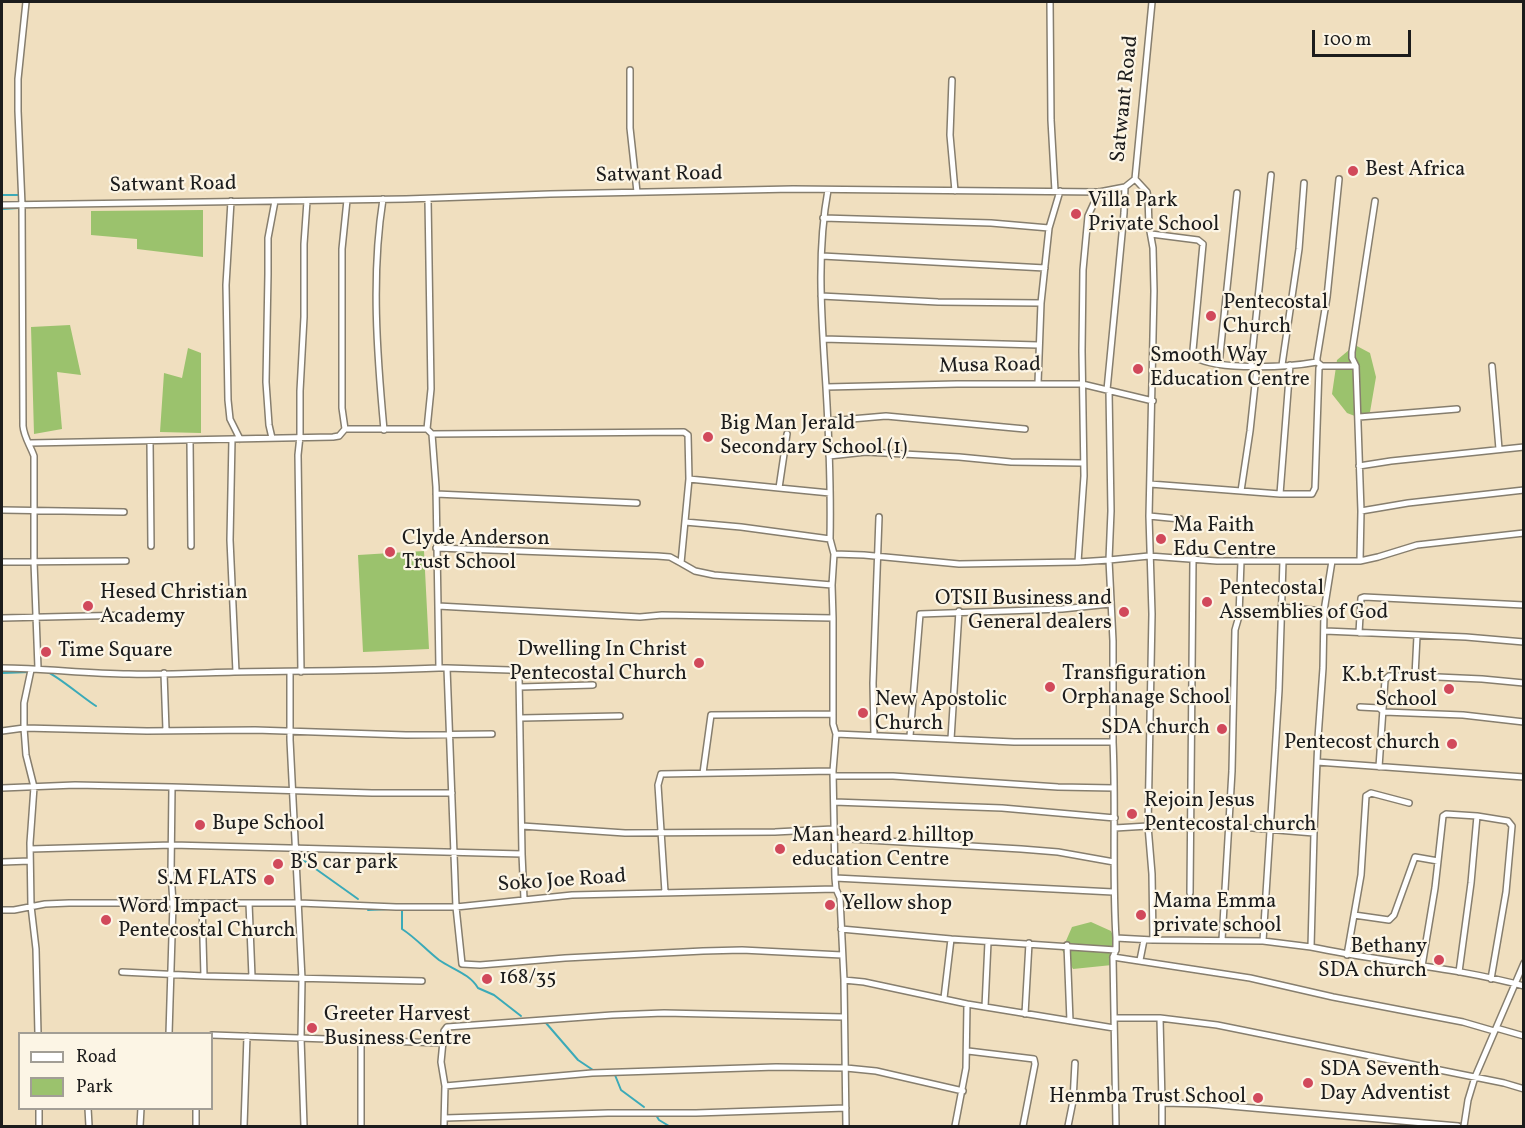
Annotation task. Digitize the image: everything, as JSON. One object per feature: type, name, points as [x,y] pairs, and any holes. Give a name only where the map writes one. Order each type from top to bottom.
[{"type":"street","points":[[26,2],[18,100],[22,205],[23,426],[24,437],[30,443],[34,456],[34,562],[38,668]]},
{"type":"street","points":[[1038,383],[1041,303],[1049,228],[1058,191],[1051,120],[1050,2]]},
{"type":"street","name":"Satwant Road","points":[[2,205],[428,199],[637,192],[828,190],[1099,192],[1125,187],[1135,179],[1152,2]]},
{"type":"street","points":[[630,70],[630,128],[637,192]]},
{"type":"street","points":[[952,80],[950,135],[955,191]]},
{"type":"street","points":[[1241,491],[1250,431],[1271,175]]},
{"type":"street","points":[[1135,179],[1147,192],[1154,291],[1149,516],[1152,614],[1148,826],[1152,874],[1153,940]]},
{"type":"street","points":[[1150,484],[1280,494],[1307,495],[1314,491],[1319,364],[1339,179]]},
{"type":"street","points":[[1282,365],[1299,249],[1304,183]]},
{"type":"street","points":[[1116,1126],[1113,957],[1116,950],[1113,892],[1115,818],[1108,390],[1125,213],[1125,187]]},
{"type":"street","points":[[828,190],[823,218],[821,296],[828,421],[830,539],[834,554],[832,585],[833,724],[836,734],[833,829],[836,889],[840,898],[844,980],[846,1126]]},
{"type":"street","points":[[1078,562],[1084,487],[1082,311],[1085,237],[1088,216],[1099,192]]},
{"type":"street","points":[[1219,364],[1238,193]]},
{"type":"street","points":[[383,199],[378,232],[376,295],[384,430]]},
{"type":"street","points":[[427,429],[431,389],[428,199]]},
{"type":"street","points":[[30,443],[339,436],[345,429],[342,408],[342,249],[347,200]]},
{"type":"street","points":[[231,201],[226,285],[228,400],[230,419],[240,439]]},
{"type":"street","points":[[272,438],[268,425],[266,382],[267,274],[268,238],[275,201]]},
{"type":"street","points":[[301,672],[297,455],[300,436],[307,201]]},
{"type":"street","points":[[1360,561],[1359,417],[1356,366],[1352,352],[1375,201]]},
{"type":"street","points":[[823,218],[991,223],[1049,228]]},
{"type":"street","points":[[1151,234],[1202,242],[1192,350],[1198,359],[1219,364],[1356,366]]},
{"type":"street","points":[[822,256],[1045,268]]},
{"type":"street","points":[[821,296],[938,302],[1041,303]]},
{"type":"street","points":[[823,339],[885,343],[1038,345]]},
{"type":"street","points":[[1280,494],[1290,365]]},
{"type":"street","points":[[1492,366],[1499,449]]},
{"type":"street","name":"Musa Road","points":[[826,387],[1082,384],[1153,401]]},
{"type":"street","points":[[1359,417],[1457,410]]},
{"type":"street","points":[[828,421],[886,416],[1025,429]]},
{"type":"street","points":[[345,429],[427,429],[432,434],[436,494],[439,668]]},
{"type":"street","points":[[432,434],[684,432],[687,435],[689,479],[681,563]]},
{"type":"street","points":[[778,488],[787,434]]},
{"type":"street","points":[[232,439],[230,540],[236,672]]},
{"type":"street","points":[[190,441],[190,546]]},
{"type":"street","points":[[150,442],[151,546]]},
{"type":"street","points":[[1359,466],[1524,447]]},
{"type":"street","points":[[829,456],[866,452],[1011,462],[1083,463]]},
{"type":"street","points":[[689,479],[830,493]]},
{"type":"street","points":[[1361,511],[1389,505],[1524,490]]},
{"type":"street","points":[[436,494],[637,503]]},
{"type":"street","points":[[2,510],[124,512]]},
{"type":"street","points":[[874,735],[873,683],[879,516]]},
{"type":"street","points":[[1149,516],[1180,519]]},
{"type":"street","points":[[685,522],[830,539]]},
{"type":"street","points":[[834,554],[959,564],[1078,562],[1149,556],[1193,560],[1360,561],[1378,558],[1417,545],[1524,533]]},
{"type":"street","points":[[436,548],[670,557],[695,571],[832,585]]},
{"type":"street","points":[[1190,893],[1193,560]]},
{"type":"street","points":[[2,562],[126,561]]},
{"type":"street","points":[[1222,940],[1240,561]]},
{"type":"street","points":[[1263,941],[1279,690],[1283,561]]},
{"type":"street","points":[[1311,948],[1324,611],[1332,561]]},
{"type":"street","points":[[1359,633],[1359,603],[1364,597],[1524,605]]},
{"type":"street","points":[[910,736],[919,616],[922,613],[1041,610],[1110,604]]},
{"type":"street","points":[[438,606],[640,617],[662,615],[833,618]]},
{"type":"street","points":[[1281,607],[1324,611]]},
{"type":"street","points":[[951,739],[959,611]]},
{"type":"street","points":[[2,618],[37,619],[131,615]]},
{"type":"street","points":[[1325,631],[1524,642]]},
{"type":"street","points":[[1415,676],[1417,636]]},
{"type":"street","points":[[2,668],[31,670],[38,668],[77,673],[301,672],[439,668],[510,670],[519,677],[520,687],[524,900]]},
{"type":"street","points":[[447,668],[456,907],[461,960],[465,965],[703,951],[753,950],[842,955]]},
{"type":"street","points":[[31,670],[24,703],[24,728],[26,755],[34,787],[30,861],[31,906],[36,950],[38,1032]]},
{"type":"street","points":[[290,672],[290,731],[302,979],[301,1038],[304,1126]]},
{"type":"street","points":[[164,673],[166,730]]},
{"type":"street","points":[[1379,767],[1386,678],[1389,676],[1524,683]]},
{"type":"street","points":[[520,687],[593,685]]},
{"type":"street","points":[[1360,706],[1379,708],[1384,712],[1463,715],[1524,722]]},
{"type":"street","points":[[703,773],[711,715],[833,714]]},
{"type":"street","points":[[520,718],[620,716]]},
{"type":"street","points":[[2,731],[24,728],[492,734]]},
{"type":"street","points":[[836,734],[1039,742],[1113,742]]},
{"type":"street","points":[[1317,762],[1524,777]]},
{"type":"street","points":[[665,892],[658,785],[661,774],[833,773],[1058,787],[1114,788]]},
{"type":"street","points":[[2,788],[172,787],[452,793]]},
{"type":"street","points":[[169,1032],[173,903],[172,787]]},
{"type":"street","points":[[1347,955],[1360,875],[1366,796],[1371,793],[1409,803]]},
{"type":"street","points":[[834,802],[1002,808],[1115,818]]},
{"type":"street","points":[[1422,966],[1444,815],[1477,816],[1508,821],[1512,826],[1506,892],[1491,979]]},
{"type":"street","points":[[1459,972],[1476,842],[1477,816]]},
{"type":"street","points":[[522,826],[625,833],[775,832],[833,829]]},
{"type":"street","points":[[1115,828],[1228,826],[1314,833]]},
{"type":"street","points":[[834,838],[1004,847],[1058,852],[1114,862]]},
{"type":"street","points":[[30,849],[172,845],[522,854]]},
{"type":"street","points":[[1354,915],[1385,921],[1392,918],[1415,857],[1438,861]]},
{"type":"street","points":[[2,862],[30,861]]},
{"type":"street","points":[[835,878],[1113,892]]},
{"type":"street","name":"Soko Joe Road","points":[[2,910],[61,903],[298,903],[456,907],[572,895],[836,889]]},
{"type":"street","points":[[202,903],[204,976]]},
{"type":"street","points":[[249,903],[252,977]]},
{"type":"street","points":[[841,929],[1116,950]]},
{"type":"street","points":[[1116,938],[1263,941],[1459,972],[1524,986]]},
{"type":"street","points":[[944,998],[951,939]]},
{"type":"street","points":[[1140,960],[1144,940]]},
{"type":"street","points":[[985,1007],[988,942]]},
{"type":"street","points":[[1025,1014],[1029,943]]},
{"type":"street","points":[[1066,945],[1070,1021]]},
{"type":"street","points":[[1113,957],[1250,978],[1524,1036]]},
{"type":"street","points":[[1464,1126],[1475,1077],[1524,963]]},
{"type":"street","points":[[122,972],[422,981]]},
{"type":"street","points":[[844,980],[864,982],[967,1004],[1114,1028]]},
{"type":"street","points":[[955,1126],[963,1091],[968,1051],[967,1004]]},
{"type":"street","points":[[444,1126],[445,1086],[441,1062],[444,1031],[447,1027],[612,1015],[716,1013],[844,1017]]},
{"type":"street","points":[[1114,1018],[1160,1018],[1217,1025],[1524,1089]]},
{"type":"street","points":[[1160,1018],[1162,1126]]},
{"type":"street","points":[[213,1035],[442,1043]]},
{"type":"street","points":[[244,1126],[247,1036]]},
{"type":"street","points":[[361,1039],[361,1126]]},
{"type":"street","points":[[968,1051],[1034,1059],[1023,1126]]},
{"type":"street","points":[[1068,1126],[1073,1101],[1075,1064]]},
{"type":"street","points":[[445,1086],[592,1073],[736,1067],[846,1068],[876,1071],[963,1091]]},
{"type":"street","points":[[1162,1103],[1207,1104],[1458,1126]]},
{"type":"street","points":[[445,1118],[846,1108]]},
{"type":"street","points":[[39,1110],[39,1126]]},
{"type":"street","points":[[88,1110],[89,1126]]},
{"type":"street","points":[[141,1110],[141,1126]]},
{"type":"street","points":[[196,1110],[196,1126]]},
{"type":"green space","points":[[203,210],[203,257],[137,249],[137,239],[91,235],[91,211]]},
{"type":"green space","points":[[70,325],[81,375],[57,372],[62,429],[34,434],[31,327]]},
{"type":"green space","points":[[1355,345],[1370,353],[1376,377],[1370,412],[1360,418],[1347,413],[1332,394],[1337,360]]},
{"type":"green space","points":[[188,348],[201,353],[201,433],[160,432],[164,373],[182,378]]},
{"type":"green space","points":[[424,551],[429,649],[363,652],[358,555]]},
{"type":"green space","points":[[1091,922],[1111,931],[1118,948],[1112,965],[1073,969],[1062,950],[1072,927]]},
{"type":"waterway","points":[[2,195],[18,195]]},
{"type":"waterway","points":[[2,209],[18,208]]},
{"type":"waterway","points":[[2,673],[30,672]]},
{"type":"waterway","points":[[47,672],[96,706]]},
{"type":"waterway","points":[[299,857],[358,899]]},
{"type":"waterway","points":[[368,910],[388,909]]},
{"type":"waterway","points":[[400,910],[402,910],[402,929],[439,960],[466,975],[478,988],[494,995],[521,1016]]},
{"type":"waterway","points":[[541,1023],[546,1023],[578,1060],[593,1070]]},
{"type":"waterway","points":[[609,1075],[615,1075],[621,1090],[644,1107]]},
{"type":"waterway","points":[[656,1115],[659,1120],[669,1126]]},
{"type":"place","name":"Best Africa","points":[[1353,171]]},
{"type":"place","name":"Villa Park Private School","points":[[1076,214]]},
{"type":"place","name":"Pentecostal Church","points":[[1211,316]]},
{"type":"place","name":"Smooth Way Education Centre","points":[[1138,369]]},
{"type":"place","name":"Big Man Jerald Secondary School (1)","points":[[708,437]]},
{"type":"place","name":"Ma Faith Edu Centre","points":[[1161,539]]},
{"type":"place","name":"Clyde Anderson Trust School","points":[[390,552]]},
{"type":"place","name":"Pentecostal Assemblies of God","points":[[1207,602]]},
{"type":"place","name":"Hesed Christian Academy","points":[[88,606]]},
{"type":"place","name":"OTSII Business and General dealers","points":[[1124,612]]},
{"type":"place","name":"Time Square","points":[[46,652]]},
{"type":"place","name":"Dwelling In Christ Pentecostal Church","points":[[699,663]]},
{"type":"place","name":"Transfiguration Orphanage School","points":[[1050,687]]},
{"type":"place","name":"K.b.t Trust School","points":[[1449,689]]},
{"type":"place","name":"New Apostolic Church","points":[[863,713]]},
{"type":"place","name":"SDA church","points":[[1222,729]]},
{"type":"place","name":"Pentecost church","points":[[1452,744]]},
{"type":"place","name":"Rejoin Jesus Pentecostal church","points":[[1132,814]]},
{"type":"place","name":"Bupe School","points":[[200,825]]},
{"type":"place","name":"Man heard 2 hilltop education Centre","points":[[780,849]]},
{"type":"place","name":"B'S car park","points":[[278,864]]},
{"type":"place","name":"S.M FLATS","points":[[269,880]]},
{"type":"place","name":"Yellow shop","points":[[830,905]]},
{"type":"place","name":"Mama Emma private school","points":[[1141,915]]},
{"type":"place","name":"Word Impact Pentecostal Church","points":[[106,920]]},
{"type":"place","name":"Bethany SDA church","points":[[1439,960]]},
{"type":"place","name":"168/35","points":[[487,979]]},
{"type":"place","name":"Greeter Harvest Business Centre","points":[[312,1028]]},
{"type":"place","name":"SDA Seventh Day Adventist","points":[[1308,1083]]},
{"type":"place","name":"Henmba Trust School","points":[[1258,1098]]}]
